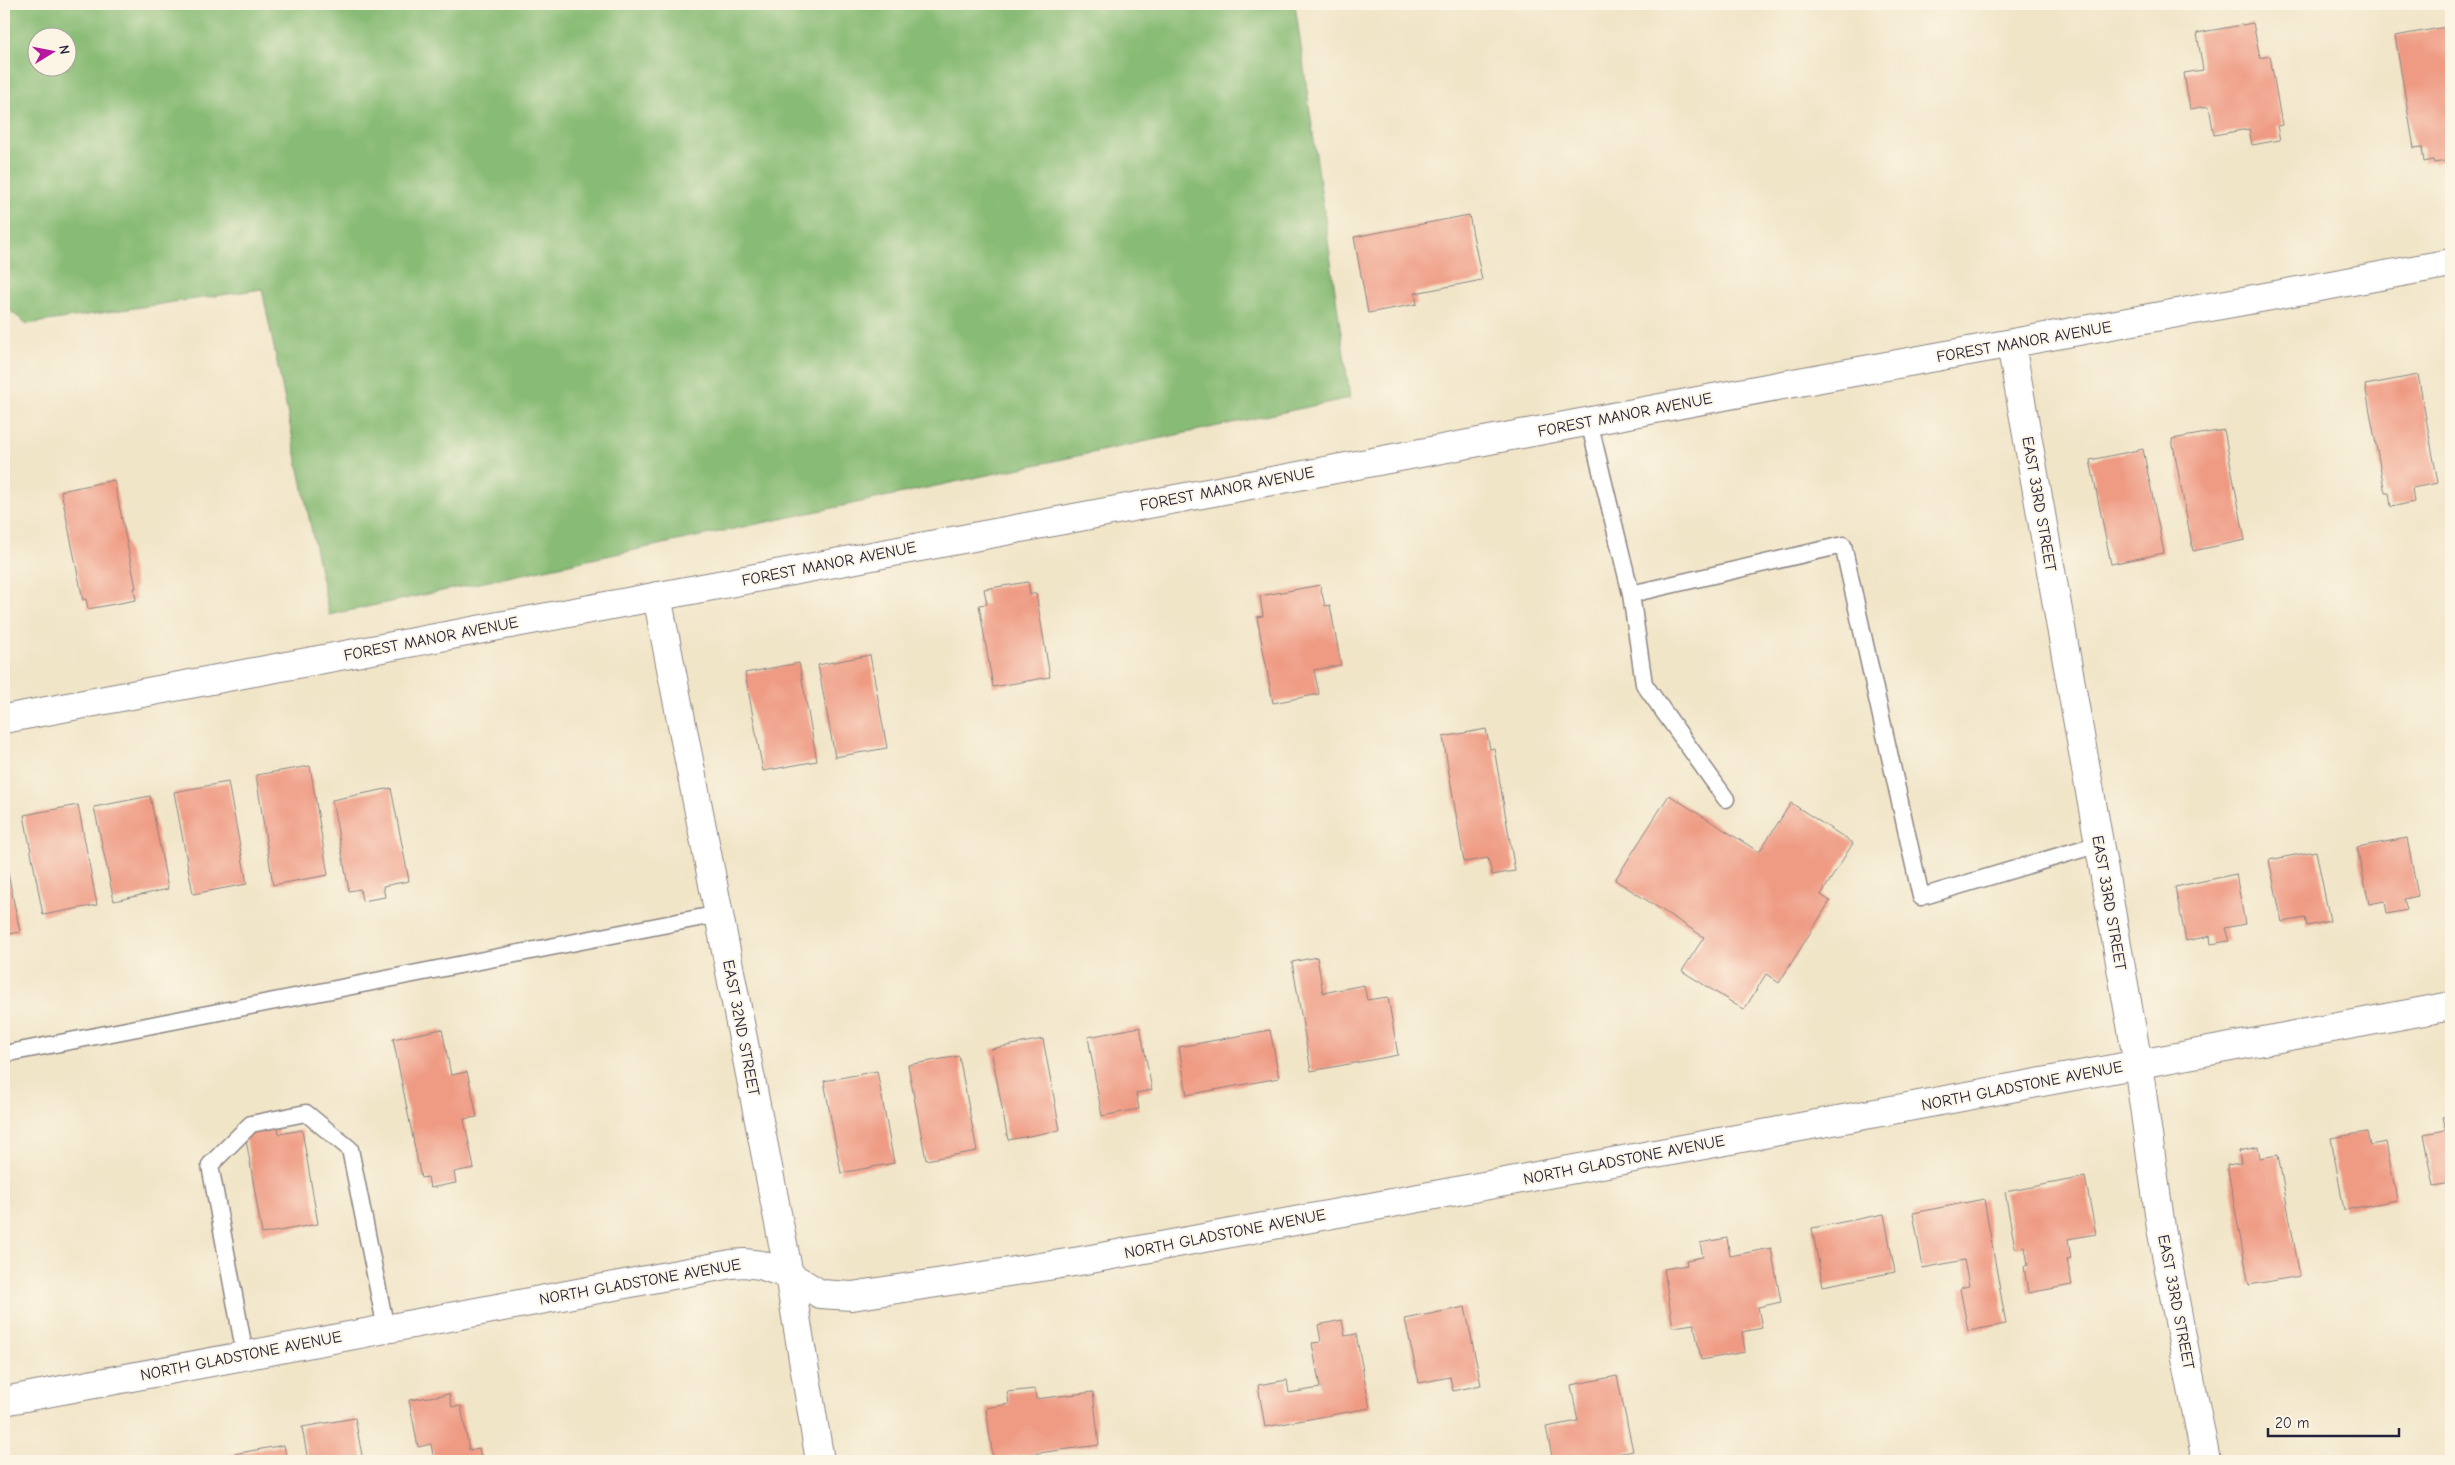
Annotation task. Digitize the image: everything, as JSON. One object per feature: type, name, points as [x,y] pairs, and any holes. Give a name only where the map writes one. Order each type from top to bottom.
[{"type":"street","name":"FOREST MANOR AVENUE","points":[[4,719],[1589,422],[2451,263]]},
{"type":"street","name":"EAST 33RD STREET","points":[[2011,344],[2138,1064],[2161,1228],[2206,1461]]},
{"type":"street","name":"EAST 32ND STREET","points":[[657,596],[789,1275],[820,1461]]},
{"type":"street","name":"NORTH GLADSTONE AVENUE","points":[[4,1401],[731,1264],[761,1265],[789,1275],[820,1294],[852,1296],[1070,1262],[2451,1006]]},
{"type":"lane","points":[[1589,422],[1631,594],[1644,684],[1726,799]]},
{"type":"lane","points":[[1631,594],[1843,546],[1921,897],[2099,844]]},
{"type":"lane","points":[[4,1054],[719,914]]},
{"type":"lane","points":[[245,1355],[210,1165],[251,1124],[306,1113],[350,1149],[386,1329]]},
{"type":"green space","points":[[4,4],[1295,4],[1350,398],[329,615],[262,289],[27,324],[4,306]]},
{"type":"building","points":[[2253,23],[2260,58],[2270,56],[2282,125],[2277,126],[2280,140],[2252,145],[2249,129],[2214,135],[2209,106],[2190,109],[2184,73],[2203,70],[2197,33]]},
{"type":"building","points":[[2446,27],[2451,58],[2451,160],[2434,163],[2433,160],[2424,162],[2422,147],[2414,148],[2395,36]]},
{"type":"building","points":[[1469,215],[1482,280],[1415,293],[1417,304],[1368,313],[1354,237]]},
{"type":"building","points":[[2418,375],[2438,483],[2412,488],[2414,502],[2391,507],[2389,493],[2385,493],[2365,385]]},
{"type":"building","points":[[2224,430],[2245,540],[2193,551],[2172,439]]},
{"type":"building","points":[[2143,449],[2164,553],[2111,564],[2090,460]]},
{"type":"building","points":[[114,480],[136,588],[134,588],[136,600],[88,609],[86,599],[83,600],[61,491]]},
{"type":"building","points":[[1028,582],[1030,595],[1036,593],[1050,677],[993,687],[979,605],[987,604],[984,589]]},
{"type":"building","points":[[1320,585],[1325,606],[1330,605],[1341,665],[1314,670],[1319,694],[1273,703],[1257,617],[1263,616],[1260,596]]},
{"type":"building","points":[[870,655],[887,748],[835,757],[818,665]]},
{"type":"building","points":[[799,663],[817,761],[763,771],[745,673]]},
{"type":"building","points":[[1486,729],[1490,749],[1494,748],[1515,871],[1492,875],[1488,858],[1464,862],[1443,737]]},
{"type":"building","points":[[310,766],[328,875],[273,885],[256,775]]},
{"type":"building","points":[[228,782],[247,884],[193,894],[174,792]]},
{"type":"building","points":[[391,788],[409,881],[383,886],[385,897],[362,901],[360,889],[349,891],[332,800]]},
{"type":"building","points":[[1669,795],[1759,852],[1791,803],[1853,843],[1821,895],[1830,901],[1779,983],[1766,974],[1744,1010],[1682,971],[1704,937],[1615,880]]},
{"type":"building","points":[[150,796],[168,889],[114,901],[94,807]]},
{"type":"building","points":[[78,805],[97,905],[43,915],[24,815]]},
{"type":"building","points":[[2407,838],[2418,896],[2404,899],[2407,910],[2387,914],[2385,901],[2369,904],[2357,847]]},
{"type":"building","points":[[2316,851],[2330,921],[2307,926],[2305,918],[2282,922],[2269,860]]},
{"type":"building","points":[[4,854],[20,932],[4,935]]},
{"type":"building","points":[[2236,874],[2245,924],[2225,928],[2229,941],[2211,944],[2210,936],[2186,941],[2175,887]]},
{"type":"building","points":[[1317,957],[1323,993],[1364,985],[1367,1000],[1388,997],[1398,1055],[1311,1071],[1292,962]]},
{"type":"building","points":[[1140,1027],[1152,1090],[1136,1093],[1139,1109],[1102,1116],[1088,1037]]},
{"type":"building","points":[[442,1029],[451,1075],[467,1072],[471,1088],[477,1117],[464,1119],[474,1168],[454,1172],[456,1183],[430,1188],[428,1177],[421,1178],[393,1039]]},
{"type":"building","points":[[1270,1030],[1279,1078],[1187,1095],[1179,1047]]},
{"type":"building","points":[[1043,1039],[1060,1130],[1008,1140],[991,1049]]},
{"type":"building","points":[[959,1056],[977,1151],[926,1160],[908,1065]]},
{"type":"building","points":[[877,1071],[894,1163],[841,1173],[824,1081]]},
{"type":"building","points":[[2451,1116],[2451,1183],[2434,1186],[2424,1134],[2446,1130],[2443,1117]]},
{"type":"building","points":[[278,1127],[279,1134],[302,1130],[318,1224],[262,1234],[245,1133]]},
{"type":"building","points":[[2367,1132],[2370,1145],[2386,1142],[2397,1200],[2344,1210],[2331,1138]]},
{"type":"building","points":[[2258,1147],[2260,1158],[2278,1155],[2300,1276],[2249,1285],[2227,1165],[2241,1163],[2239,1151]]},
{"type":"building","points":[[2085,1177],[2096,1234],[2068,1239],[2071,1258],[2067,1259],[2072,1285],[2028,1293],[2024,1266],[2028,1265],[2025,1247],[2015,1248],[2005,1192]]},
{"type":"building","points":[[1984,1199],[2006,1324],[1968,1331],[1960,1288],[1969,1286],[1964,1260],[1923,1268],[1913,1213]]},
{"type":"building","points":[[1884,1214],[1895,1272],[1823,1286],[1812,1228]]},
{"type":"building","points":[[1727,1238],[1730,1256],[1771,1248],[1781,1302],[1758,1307],[1762,1328],[1742,1332],[1745,1352],[1701,1360],[1694,1324],[1673,1327],[1664,1269],[1687,1265],[1686,1260],[1703,1257],[1700,1243]]},
{"type":"building","points":[[1465,1307],[1481,1385],[1453,1391],[1450,1377],[1419,1383],[1405,1319]]},
{"type":"building","points":[[1342,1320],[1345,1336],[1356,1334],[1370,1408],[1265,1427],[1258,1385],[1287,1380],[1289,1393],[1320,1388],[1312,1343],[1321,1342],[1318,1325]]},
{"type":"building","points":[[1617,1376],[1633,1451],[1590,1459],[1590,1461],[1553,1461],[1546,1427],[1578,1421],[1571,1385]]},
{"type":"building","points":[[1035,1389],[1036,1399],[1093,1392],[1099,1445],[993,1459],[986,1408],[1009,1404],[1007,1392]]},
{"type":"building","points":[[449,1394],[452,1407],[461,1406],[469,1450],[479,1448],[482,1461],[434,1461],[431,1444],[418,1447],[409,1400]]},
{"type":"building","points":[[355,1418],[363,1461],[308,1461],[302,1427]]},
{"type":"building","points":[[284,1445],[287,1461],[229,1461],[228,1455]]}]
